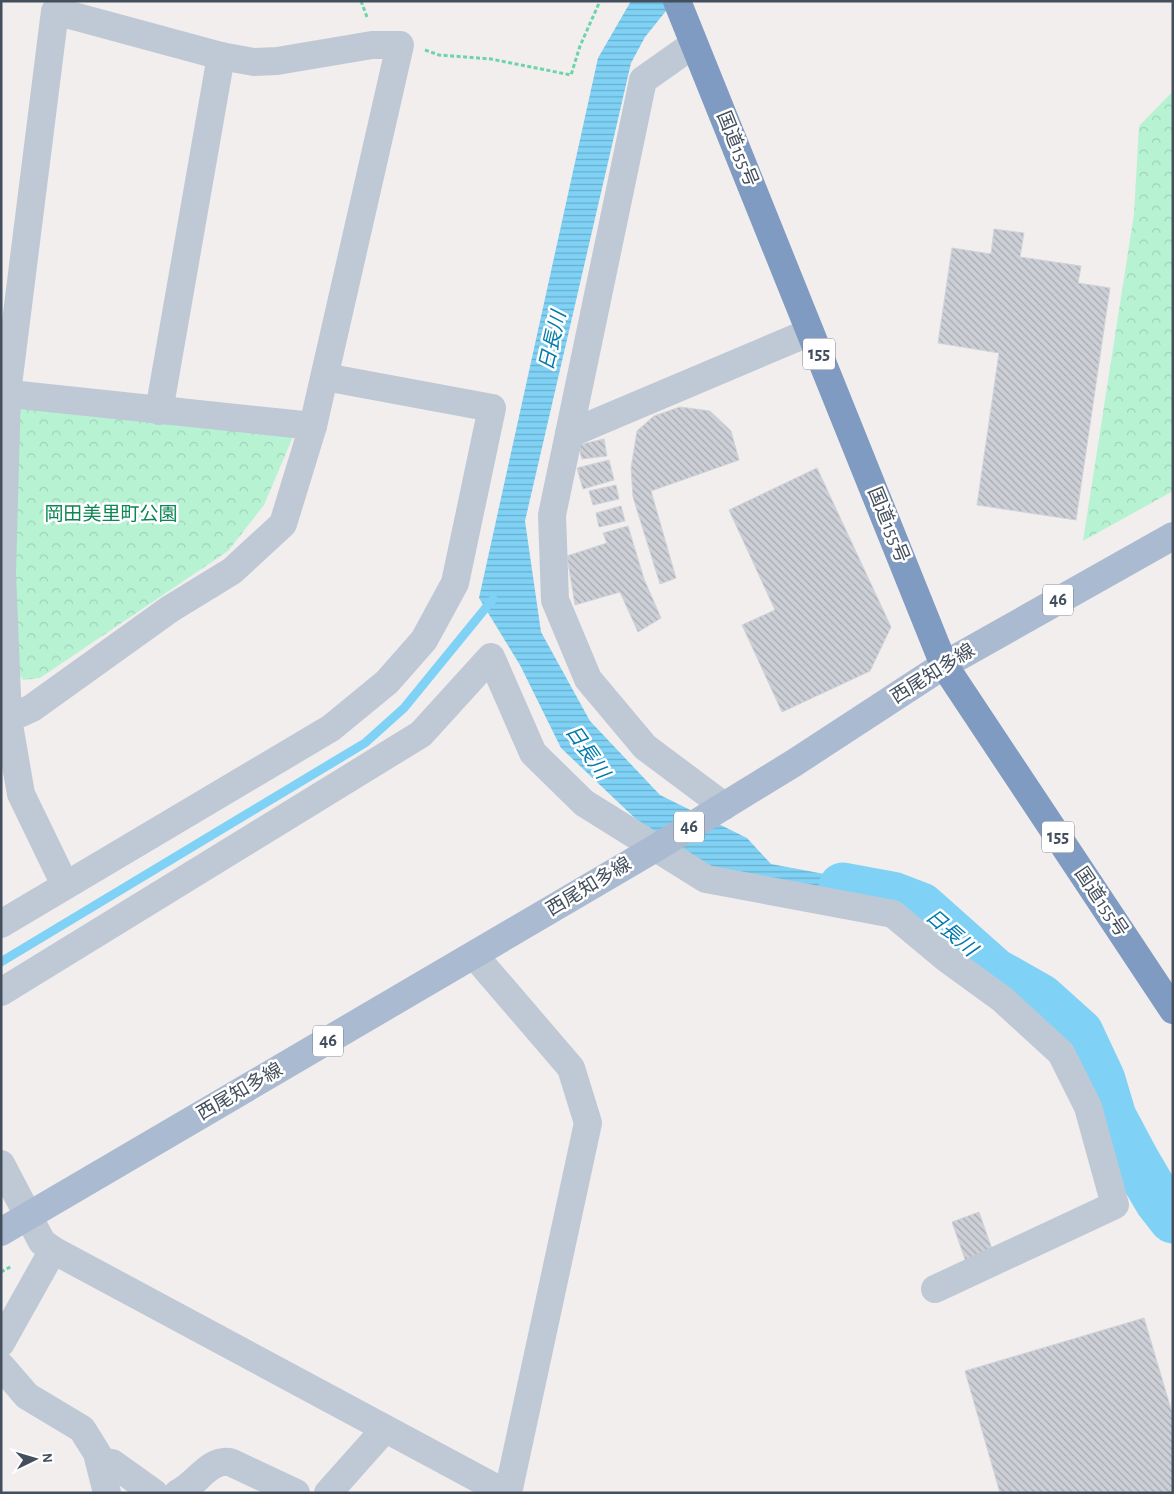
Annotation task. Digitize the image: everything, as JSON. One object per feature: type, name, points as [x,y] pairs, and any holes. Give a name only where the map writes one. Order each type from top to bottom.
[{"type":"highway","name":"国道155号","points":[[677,1],[944,664],[1173,1010]]},
{"type":"main road","name":"西尾知多線","points":[[1,1232],[655,848],[944,664],[1173,536]]},
{"type":"street","points":[[8,719],[32,708],[170,609],[232,571],[283,524],[313,426],[325,377],[400,44],[372,45],[277,61],[254,62],[221,56],[55,11],[4,393],[2,573],[8,719],[21,794],[65,884]]},
{"type":"street","points":[[694,44],[643,80],[552,514],[554,600],[588,679],[645,747],[723,806]]},
{"type":"street","points":[[159,411],[221,56]]},
{"type":"street","points":[[569,434],[810,332]]},
{"type":"street","points":[[1,924],[65,884],[331,728],[388,682],[424,640],[455,583],[492,408],[325,377]]},
{"type":"street","points":[[4,393],[313,426]]},
{"type":"street","points":[[1,992],[421,734],[491,657],[533,753],[584,803],[706,879],[893,914],[947,959],[1002,999],[1061,1053],[1088,1107],[1115,1206],[935,1289]]},
{"type":"street","points":[[1,1164],[42,1242],[53,1250],[507,1493],[588,1123],[571,1068],[474,955]]},
{"type":"street","points":[[1,1343],[53,1250]]},
{"type":"street","points":[[1,1366],[27,1396],[82,1429],[98,1457],[107,1493]]},
{"type":"street","points":[[328,1493],[385,1429]]},
{"type":"street","points":[[98,1457],[103,1450],[113,1453],[148,1483]]},
{"type":"street","points":[[178,1493],[186,1489],[213,1464],[222,1461],[230,1462],[296,1493]]},
{"type":"path","points":[[400,44],[439,55],[491,59],[571,75],[580,46],[600,1]]},
{"type":"green space","points":[[1173,91],[1173,491],[1083,541],[1134,214],[1139,126]]},
{"type":"green space","name":"岡田美里町公園","points":[[19,405],[295,432],[264,505],[228,551],[40,678],[23,680],[12,661]]},
{"type":"water","points":[[631,1],[674,1],[645,37],[631,63],[525,521],[541,632],[590,721],[660,795],[747,838],[771,864],[910,890],[907,906],[708,868],[638,821],[561,748],[520,665],[479,598],[598,58]]},
{"type":"building","points":[[994,229],[1024,233],[1020,257],[1081,266],[1078,283],[1110,288],[1076,520],[977,505],[999,353],[938,343],[952,248],[991,254]]},
{"type":"building","points":[[680,407],[710,411],[731,431],[739,460],[651,491],[676,578],[660,584],[633,497],[631,468],[637,431],[654,416]]},
{"type":"building","points":[[604,439],[607,456],[582,459],[578,445]]},
{"type":"building","points":[[609,460],[614,480],[583,489],[577,468]]},
{"type":"building","points":[[817,468],[891,627],[870,671],[782,712],[742,625],[775,610],[729,510]]},
{"type":"building","points":[[616,485],[619,499],[593,505],[589,491]]},
{"type":"building","points":[[621,506],[625,521],[599,527],[596,513]]},
{"type":"building","points":[[628,526],[644,579],[661,618],[638,632],[620,592],[575,605],[567,556],[607,543],[603,533]]},
{"type":"building","points":[[979,1212],[993,1252],[966,1262],[952,1222]]},
{"type":"building","points":[[1144,1318],[1173,1416],[1173,1493],[1000,1493],[965,1371]]},
{"type":"waterway","points":[[1,962],[365,743],[404,708],[493,599]]},
{"type":"waterway","name":"日長川","points":[[843,887],[892,896],[921,907],[994,972],[1040,998],[1079,1033],[1101,1080],[1112,1117],[1159,1201],[1173,1219]]}]
